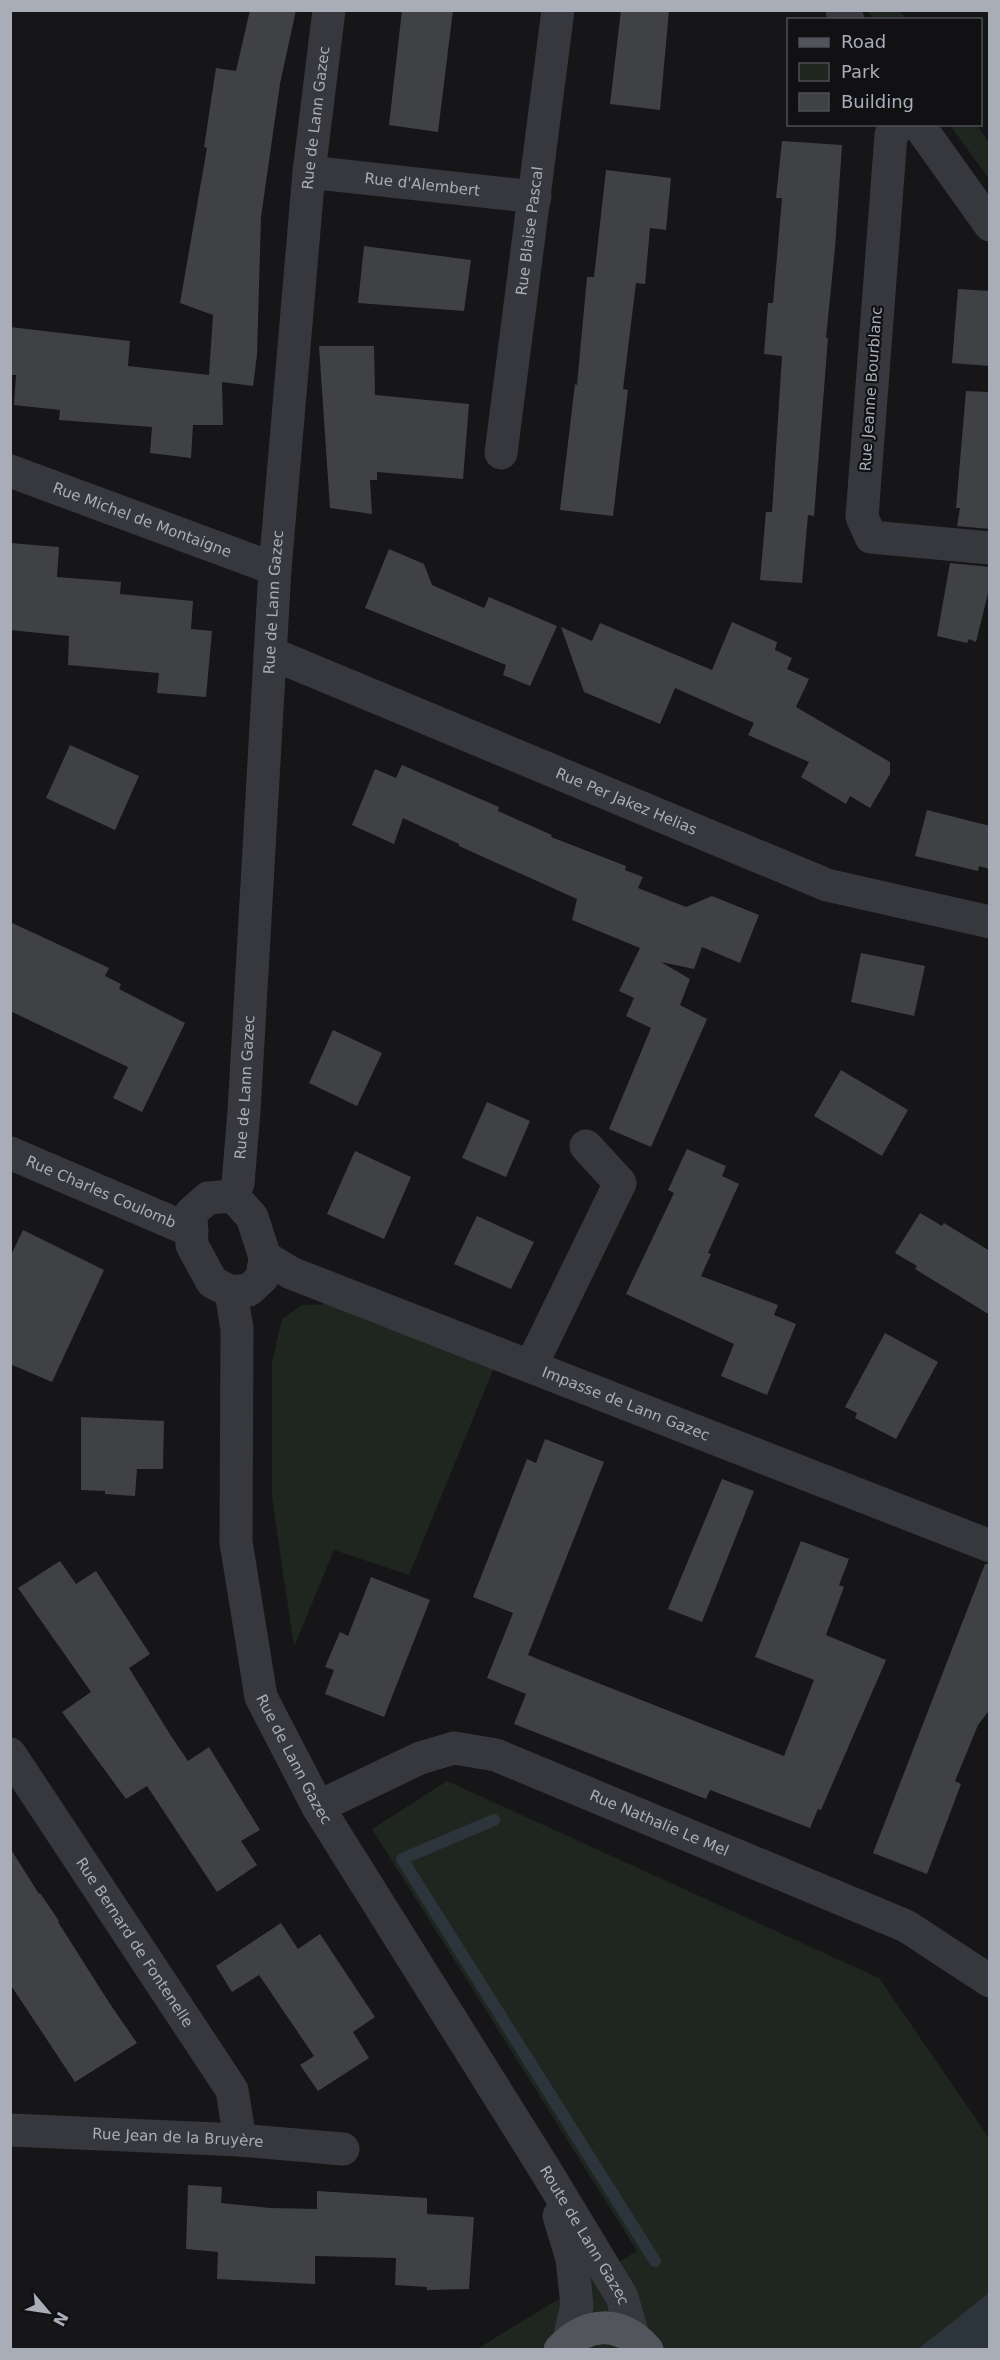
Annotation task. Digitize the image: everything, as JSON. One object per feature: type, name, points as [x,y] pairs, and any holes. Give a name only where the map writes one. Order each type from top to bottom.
[{"type":"main road","points":[[564,2345],[585,2331],[599,2327],[617,2329],[640,2343]]},
{"type":"street","name":"Rue de Lann Gazec","points":[[233,1196],[238,1183],[244,1112],[275,569],[309,172],[329,10]]},
{"type":"street","name":"Rue Blaise Pascal","points":[[501,453],[558,10]]},
{"type":"street","name":"Rue Jeanne Bourblanc","points":[[899,126],[891,135],[862,517],[871,537],[990,548]]},
{"type":"street","points":[[919,126],[990,225]]},
{"type":"street","name":"Rue d'Alembert","points":[[309,172],[535,197]]},
{"type":"street","name":"Rue Michel de Montaigne","points":[[10,471],[275,569]]},
{"type":"street","name":"Rue Per Jakez Helias","points":[[270,653],[827,885],[990,922]]},
{"type":"street","points":[[531,1366],[620,1184],[586,1146]]},
{"type":"street","name":"Rue Charles Coulomb","points":[[10,1153],[192,1231]]},
{"type":"street","points":[[233,1196],[252,1217],[265,1257],[261,1278],[249,1290],[231,1292],[212,1282],[192,1245],[191,1213],[208,1198],[233,1196]]},
{"type":"street","name":"Impasse de Lann Gazec","points":[[265,1257],[291,1273],[990,1546]]},
{"type":"street","name":"Rue de Lann Gazec","points":[[231,1292],[237,1329],[236,1542],[261,1697],[318,1807],[544,2168]]},
{"type":"street","name":"Rue Nathalie Le Mel","points":[[318,1807],[420,1758],[454,1748],[496,1755],[906,1926],[990,1981]]},
{"type":"street","name":"Rue Bernard de Fontenelle","points":[[10,1754],[232,2090],[240,2140]]},
{"type":"street","name":"Rue Jean de la Bruyère","points":[[10,2130],[240,2140],[344,2149]]},
{"type":"street","name":"Route de Lann Gazec","points":[[544,2168],[622,2298],[640,2343]]},
{"type":"street","name":"Route de Lann Gazec","points":[[544,2168],[572,2259],[577,2305],[564,2345]]},
{"type":"green space","points":[[867,11],[900,11],[906,18],[873,18]]},
{"type":"green space","points":[[951,126],[978,126],[989,143],[989,179]]},
{"type":"green space","points":[[331,1304],[495,1365],[409,1575],[334,1550],[294,1647],[272,1497],[272,1362],[282,1319],[302,1305]]},
{"type":"green space","points":[[447,1781],[879,1978],[989,2138],[989,2349],[477,2349],[637,2251],[372,1829]]},
{"type":"shaded area","points":[[989,2293],[989,2349],[918,2349]]},
{"type":"building","points":[[250,10],[296,10],[280,84],[261,217],[257,355],[253,386],[222,382],[223,425],[193,425],[191,458],[150,453],[152,427],[59,420],[60,410],[14,405],[16,375],[10,375],[10,327],[130,341],[128,366],[209,375],[213,315],[180,303],[207,148],[204,147],[216,68],[236,71]]},
{"type":"building","points":[[402,10],[453,10],[438,132],[389,125]]},
{"type":"building","points":[[621,10],[669,10],[660,110],[610,104]]},
{"type":"building","points":[[782,141],[842,145],[814,516],[808,515],[802,583],[760,580],[766,512],[772,512],[782,356],[764,354],[768,303],[773,303],[782,198],[776,198]]},
{"type":"building","points":[[606,170],[671,178],[666,230],[650,228],[645,284],[636,283],[623,389],[628,390],[613,516],[560,510],[575,384],[577,385],[587,277],[594,277]]},
{"type":"building","points":[[364,246],[471,260],[464,311],[358,303]]},
{"type":"building","points":[[958,289],[990,291],[990,366],[952,363]]},
{"type":"building","points":[[319,346],[374,346],[375,395],[469,404],[463,479],[377,472],[377,480],[370,480],[372,514],[330,508]]},
{"type":"building","points":[[966,391],[990,392],[990,529],[957,526],[960,508],[956,508]]},
{"type":"building","points":[[10,543],[59,547],[57,577],[121,582],[120,594],[193,601],[191,629],[212,631],[206,697],[157,693],[159,673],[68,665],[69,636],[10,630]]},
{"type":"building","points":[[389,549],[424,564],[432,585],[484,608],[489,597],[557,626],[530,686],[503,675],[506,665],[365,608]]},
{"type":"building","points":[[950,563],[990,567],[990,585],[976,642],[969,639],[967,643],[937,636]]},
{"type":"building","points":[[732,622],[777,642],[775,650],[792,658],[787,669],[809,679],[796,707],[890,762],[890,774],[870,808],[850,796],[846,804],[801,777],[809,762],[748,735],[754,723],[675,688],[660,724],[584,692],[561,627],[592,641],[600,623],[712,670]]},
{"type":"building","points":[[70,745],[139,776],[115,830],[46,798]]},
{"type":"building","points":[[402,765],[499,807],[498,811],[552,835],[551,837],[626,866],[625,870],[643,877],[638,888],[686,907],[712,896],[759,915],[740,963],[702,947],[694,969],[661,962],[690,979],[680,1005],[707,1019],[651,1147],[609,1129],[651,1028],[626,1016],[634,998],[619,991],[640,948],[572,920],[577,899],[403,818],[394,844],[352,825],[375,769],[396,778]]},
{"type":"building","points":[[927,810],[990,826],[990,869],[979,866],[978,871],[915,856]]},
{"type":"building","points":[[10,922],[109,968],[105,976],[121,984],[119,989],[185,1023],[142,1112],[113,1098],[128,1067],[10,1011]]},
{"type":"building","points":[[861,953],[925,966],[914,1016],[851,1002]]},
{"type":"building","points":[[333,1030],[382,1053],[357,1106],[309,1083]]},
{"type":"building","points":[[841,1070],[908,1110],[882,1156],[814,1116]]},
{"type":"building","points":[[487,1102],[530,1121],[506,1177],[462,1158]]},
{"type":"building","points":[[687,1149],[726,1166],[722,1176],[739,1184],[708,1253],[711,1254],[701,1276],[778,1305],[774,1315],[796,1324],[767,1395],[721,1376],[734,1344],[626,1294],[674,1193],[668,1190]]},
{"type":"building","points":[[355,1151],[411,1177],[384,1239],[327,1214]]},
{"type":"building","points":[[920,1213],[942,1226],[944,1223],[990,1251],[990,1315],[915,1269],[917,1266],[895,1253]]},
{"type":"building","points":[[477,1216],[534,1242],[511,1289],[454,1264]]},
{"type":"building","points":[[23,1230],[104,1270],[52,1382],[10,1364],[10,1257]]},
{"type":"building","points":[[885,1333],[938,1362],[896,1439],[855,1418],[857,1413],[845,1407]]},
{"type":"building","points":[[81,1417],[164,1421],[163,1469],[137,1469],[135,1496],[81,1490]]},
{"type":"building","points":[[545,1439],[604,1462],[528,1655],[570,1672],[784,1756],[814,1680],[755,1657],[801,1541],[849,1559],[839,1585],[844,1587],[826,1635],[886,1660],[821,1810],[818,1809],[810,1828],[710,1790],[706,1799],[514,1724],[526,1694],[487,1678],[513,1613],[473,1597],[527,1459],[536,1463]]},
{"type":"building","points":[[722,1479],[754,1491],[702,1622],[668,1609]]},
{"type":"building","points":[[60,1561],[76,1584],[96,1571],[150,1654],[129,1668],[171,1736],[188,1761],[209,1747],[260,1830],[241,1841],[257,1865],[217,1892],[147,1786],[126,1799],[62,1712],[91,1692],[18,1588]]},
{"type":"building","points":[[985,1564],[990,1564],[990,1709],[978,1725],[955,1781],[961,1784],[927,1874],[873,1853]]},
{"type":"building","points":[[371,1577],[430,1600],[384,1717],[325,1694],[334,1670],[325,1667],[340,1632],[348,1636]]},
{"type":"building","points":[[10,1848],[137,2043],[75,2082],[10,1984]]},
{"type":"building","points":[[281,1923],[298,1949],[320,1934],[375,2017],[353,2032],[369,2058],[318,2091],[300,2065],[314,2056],[259,1975],[232,1992],[216,1966]]},
{"type":"building","points":[[188,2185],[222,2187],[221,2203],[270,2208],[317,2209],[317,2191],[427,2198],[427,2214],[474,2217],[469,2289],[427,2290],[427,2287],[395,2285],[396,2258],[315,2256],[315,2284],[217,2279],[218,2252],[186,2249]]},
{"type":"waterway","points":[[494,1820],[402,1859],[655,2261]]}]
